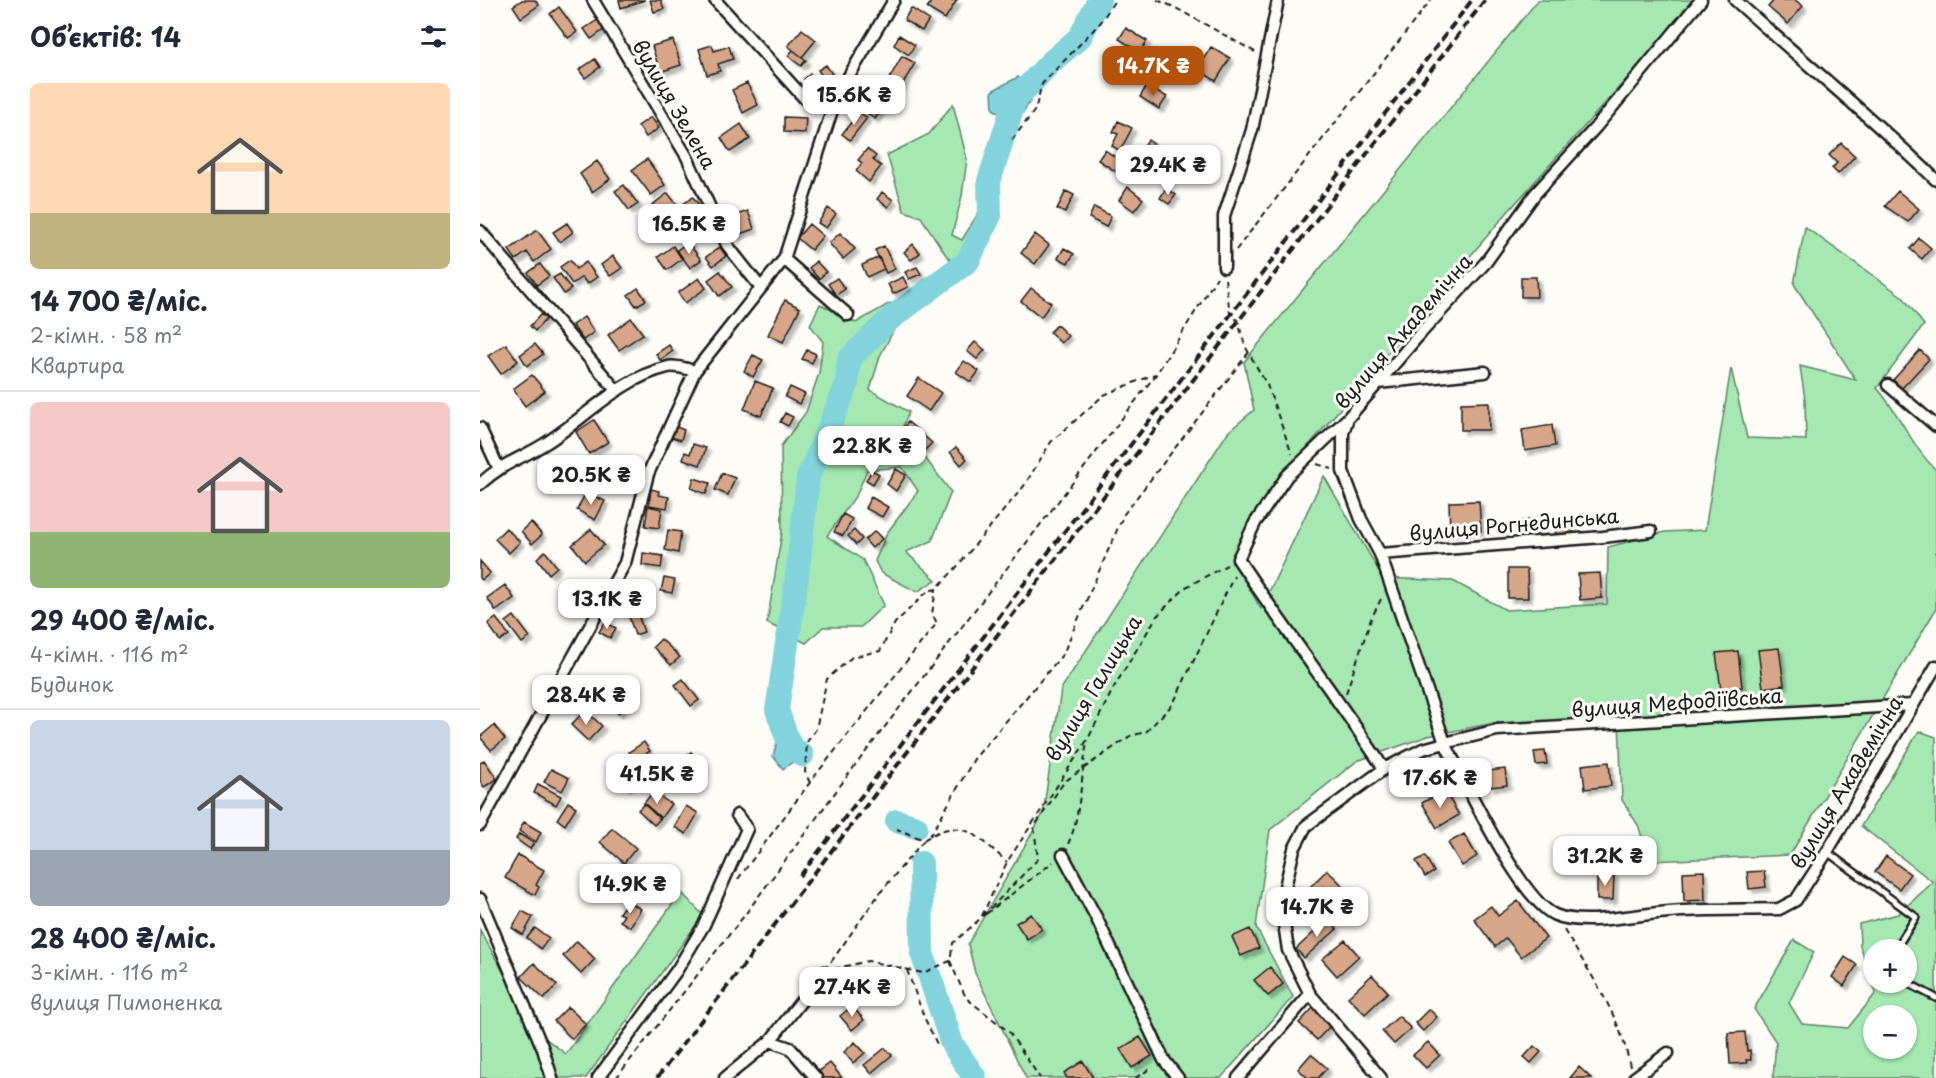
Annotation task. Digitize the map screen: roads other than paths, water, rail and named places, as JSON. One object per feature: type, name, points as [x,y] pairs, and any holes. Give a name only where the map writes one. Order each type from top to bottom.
[{"type":"street","name":"вулиця Зелена","points":[[593,0],[687,157],[727,245],[761,288]]},
{"type":"street","points":[[715,0],[805,99],[836,98]]},
{"type":"street","points":[[480,825],[625,562],[648,474],[695,371],[784,259],[836,98],[894,0]]},
{"type":"street","points":[[1224,267],[1224,216],[1252,130],[1278,0]]},
{"type":"street","name":"вулиця Академічна","points":[[1701,0],[1595,128],[1535,194],[1486,262],[1348,418],[1343,433],[1343,471],[1361,519],[1380,554],[1445,743],[1500,849],[1535,897],[1554,915],[1574,920],[1671,912],[1779,909],[1796,900],[1827,852],[1936,666]]},
{"type":"street","points":[[1735,0],[1814,72],[1890,134],[1936,180]]},
{"type":"street","points":[[480,231],[617,391]]},
{"type":"street","points":[[784,259],[849,315]]},
{"type":"street","points":[[480,484],[498,467],[545,444],[617,391],[647,374],[670,366],[695,371]]},
{"type":"street","points":[[1378,383],[1485,372]]},
{"type":"street","points":[[1888,385],[1936,426]]},
{"type":"street","points":[[1348,418],[1287,476],[1255,523],[1239,561],[1292,640],[1342,705],[1384,769]]},
{"type":"street","points":[[480,428],[498,467]]},
{"type":"street","name":"вулиця Рогнединська","points":[[1380,554],[1603,537],[1651,531]]},
{"type":"street","name":"вулиця Мефодіївська","points":[[1445,743],[1497,730],[1912,705]]},
{"type":"street","points":[[1381,1078],[1310,994],[1288,950],[1281,904],[1294,849],[1306,826],[1384,769],[1423,749],[1445,743]]},
{"type":"street","points":[[598,1078],[677,970],[704,925],[747,829],[737,815]]},
{"type":"street","points":[[1063,855],[1164,1060],[1178,1078]]},
{"type":"street","points":[[480,899],[543,1049],[552,1078]]},
{"type":"street","points":[[725,1078],[770,1041],[824,972]]},
{"type":"street","points":[[1238,1078],[1310,994]]},
{"type":"street","points":[[770,1041],[790,1048],[816,1078]]},
{"type":"street","points":[[1632,1073],[1668,1053]]},
{"type":"lane","points":[[1827,852],[1916,917],[1902,939]]},
{"type":"lane","points":[[1917,988],[1936,998]]},
{"type":"water","points":[[1018,77],[1033,97],[1016,123],[993,109],[992,91]]},
{"type":"water","points":[[781,720],[791,730],[802,755],[783,769],[773,756],[778,738],[773,728]]},
{"type":"waterway","points":[[802,755],[790,746],[777,710],[797,576],[808,478],[847,384],[849,359],[891,318],[968,261],[990,215],[989,181],[1015,100],[1050,63],[1080,37],[1099,0]]},
{"type":"waterway","points":[[897,821],[916,827]]},
{"type":"waterway","points":[[921,863],[922,953],[952,1044],[975,1078]]},
{"type":"railway","points":[[800,876],[1472,0]]},
{"type":"railway","points":[[657,1078],[1485,0]]}]
